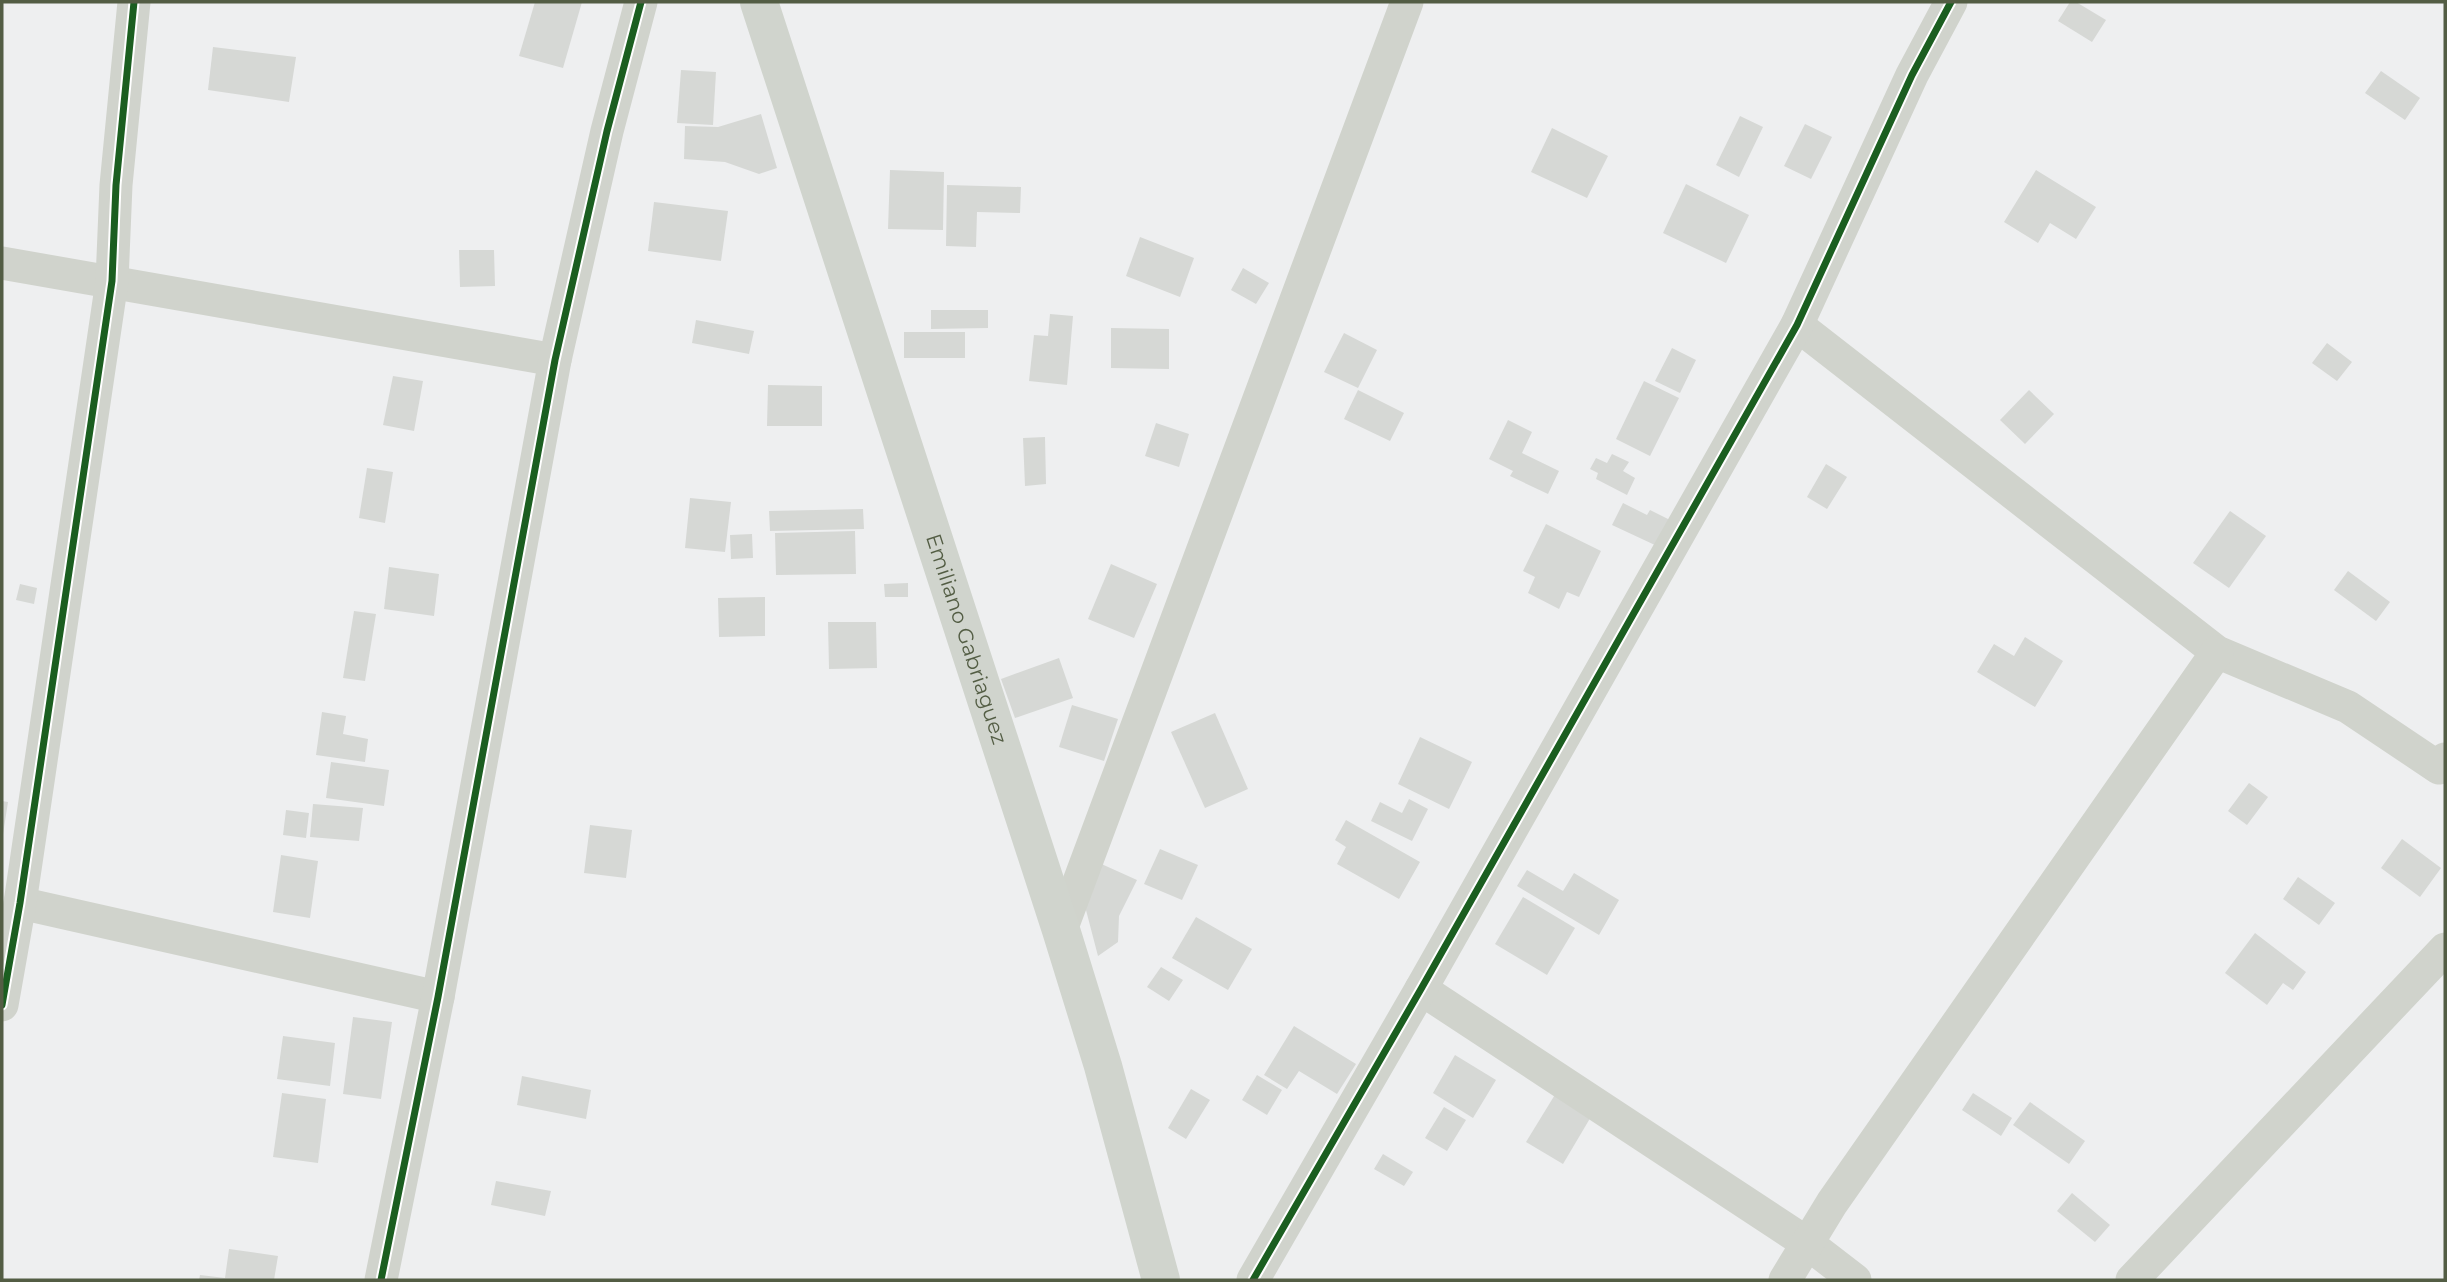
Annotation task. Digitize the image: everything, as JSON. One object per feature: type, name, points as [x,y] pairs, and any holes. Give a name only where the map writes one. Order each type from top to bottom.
[{"type":"main road","name":"Emiliano Gabriaguez","points":[[759,2],[1061,930],[1103,1066],[1161,1280]]},
{"type":"street","points":[[2,1004],[20,904],[112,281],[116,185],[134,2]]},
{"type":"street","points":[[381,1280],[438,997],[555,359],[607,131],[641,2]]},
{"type":"street","points":[[1061,930],[1407,2]]},
{"type":"street","points":[[1253,1280],[1797,325],[1912,75],[1951,2]]},
{"type":"street","points":[[2,262],[555,359]]},
{"type":"street","points":[[1797,325],[2217,652],[2348,707],[2443,768]]},
{"type":"street","points":[[1784,1280],[1840,1191],[2217,652]]},
{"type":"street","points":[[20,904],[438,997]]},
{"type":"street","points":[[2132,1280],[2445,949]]},
{"type":"street","points":[[1421,989],[1807,1243],[1855,1280]]},
{"type":"building","points":[[535,2],[582,2],[563,68],[519,56]]},
{"type":"building","points":[[2070,2],[2076,2],[2106,20],[2092,42],[2058,21]]},
{"type":"building","points":[[213,47],[296,57],[289,102],[208,90]]},
{"type":"building","points":[[681,70],[716,72],[713,125],[677,123]]},
{"type":"building","points":[[2381,71],[2420,98],[2405,120],[2365,93]]},
{"type":"building","points":[[761,114],[777,168],[759,174],[725,162],[684,159],[685,126],[718,127]]},
{"type":"building","points":[[1740,116],[1763,127],[1739,177],[1716,165]]},
{"type":"building","points":[[1805,124],[1832,137],[1811,179],[1784,166]]},
{"type":"building","points":[[1552,128],[1608,156],[1587,198],[1531,172]]},
{"type":"building","points":[[890,170],[944,172],[943,230],[888,229]]},
{"type":"building","points":[[2036,170],[2096,207],[2076,239],[2050,223],[2038,243],[2004,222]]},
{"type":"building","points":[[1686,184],[1749,215],[1726,263],[1663,233]]},
{"type":"building","points":[[947,185],[1021,187],[1020,213],[977,212],[976,247],[946,246]]},
{"type":"building","points":[[654,202],[728,211],[721,261],[648,251]]},
{"type":"building","points":[[1140,237],[1194,258],[1180,297],[1126,276]]},
{"type":"building","points":[[459,250],[494,250],[495,286],[460,287]]},
{"type":"building","points":[[1243,268],[1269,283],[1256,304],[1231,290]]},
{"type":"building","points":[[931,310],[988,310],[988,328],[931,329]]},
{"type":"building","points":[[1050,314],[1073,316],[1067,385],[1029,381],[1034,335],[1048,336]]},
{"type":"building","points":[[696,320],[754,331],[749,354],[692,343]]},
{"type":"building","points":[[1111,328],[1169,329],[1169,369],[1111,368]]},
{"type":"building","points":[[904,332],[965,332],[965,358],[904,358]]},
{"type":"building","points":[[1344,333],[1377,350],[1358,388],[1324,372]]},
{"type":"building","points":[[2327,343],[2352,362],[2337,381],[2312,363]]},
{"type":"building","points":[[1672,348],[1696,360],[1680,393],[1655,381]]},
{"type":"building","points":[[393,376],[423,381],[414,431],[383,425]]},
{"type":"building","points":[[1644,381],[1679,398],[1650,456],[1616,439]]},
{"type":"building","points":[[768,385],[822,386],[822,426],[767,426]]},
{"type":"building","points":[[1358,390],[1404,413],[1390,441],[1344,419]]},
{"type":"building","points":[[2029,390],[2054,414],[2025,444],[2000,420]]},
{"type":"building","points":[[1508,420],[1532,432],[1522,453],[1559,471],[1548,494],[1510,476],[1513,471],[1489,459]]},
{"type":"building","points":[[1156,423],[1189,434],[1179,467],[1145,456]]},
{"type":"building","points":[[1045,437],[1046,484],[1025,486],[1023,438]]},
{"type":"building","points":[[1612,454],[1629,462],[1623,471],[1635,478],[1627,495],[1596,479],[1598,473],[1590,469],[1596,458],[1607,463]]},
{"type":"building","points":[[1826,464],[1847,477],[1827,509],[1807,497]]},
{"type":"building","points":[[367,468],[393,472],[385,523],[359,518]]},
{"type":"building","points":[[690,498],[731,502],[725,552],[685,548]]},
{"type":"building","points":[[1623,503],[1647,515],[1650,510],[1670,520],[1657,546],[1612,525]]},
{"type":"building","points":[[863,509],[864,529],[770,531],[769,511]]},
{"type":"building","points":[[2230,511],[2266,536],[2229,588],[2193,563]]},
{"type":"building","points":[[1546,524],[1601,551],[1579,597],[1567,592],[1559,609],[1528,593],[1535,577],[1523,571]]},
{"type":"building","points":[[855,531],[856,574],[776,575],[775,533]]},
{"type":"building","points":[[752,534],[753,558],[731,559],[730,535]]},
{"type":"building","points":[[1111,564],[1157,584],[1134,638],[1088,619]]},
{"type":"building","points":[[389,567],[439,574],[434,616],[384,609]]},
{"type":"building","points":[[2348,571],[2390,602],[2376,621],[2334,590]]},
{"type":"building","points":[[908,583],[908,597],[885,597],[884,584]]},
{"type":"building","points":[[20,584],[37,588],[34,604],[16,600]]},
{"type":"building","points":[[765,597],[765,636],[719,637],[718,598]]},
{"type":"building","points":[[354,611],[376,614],[365,681],[343,678]]},
{"type":"building","points":[[828,622],[876,622],[877,668],[829,669]]},
{"type":"building","points":[[2025,637],[2063,661],[2035,707],[1977,672],[1994,644],[2014,656]]},
{"type":"building","points":[[1059,658],[1073,698],[1015,718],[1001,679]]},
{"type":"building","points":[[1072,705],[1118,719],[1104,761],[1059,747]]},
{"type":"building","points":[[322,712],[346,716],[343,734],[368,739],[365,762],[316,755]]},
{"type":"building","points":[[1215,713],[1248,789],[1205,808],[1171,732]]},
{"type":"building","points":[[1420,737],[1472,762],[1449,809],[1398,784]]},
{"type":"building","points":[[331,762],[389,770],[384,806],[326,798]]},
{"type":"building","points":[[2249,783],[2268,797],[2247,825],[2228,811]]},
{"type":"building","points":[[1409,799],[1428,809],[1412,841],[1371,821],[1380,802],[1402,813]]},
{"type":"building","points":[[2,801],[8,802],[3,834],[2,834]]},
{"type":"building","points":[[313,804],[363,808],[359,841],[310,837]]},
{"type":"building","points":[[286,810],[309,813],[306,838],[283,835]]},
{"type":"building","points":[[1346,820],[1420,862],[1399,899],[1337,864],[1346,847],[1335,840]]},
{"type":"building","points":[[590,825],[632,830],[626,878],[584,873]]},
{"type":"building","points":[[2402,839],[2441,868],[2420,897],[2381,868]]},
{"type":"building","points":[[1160,849],[1198,865],[1182,900],[1144,884]]},
{"type":"building","points":[[281,855],[318,861],[310,918],[273,912]]},
{"type":"building","points":[[1097,862],[1137,880],[1119,916],[1118,942],[1098,956],[1081,891]]},
{"type":"building","points":[[1527,870],[1563,891],[1574,873],[1619,900],[1599,935],[1517,886]]},
{"type":"building","points":[[2298,877],[2335,903],[2319,925],[2283,899]]},
{"type":"building","points":[[1523,897],[1575,928],[1547,975],[1495,944]]},
{"type":"building","points":[[1196,917],[1252,949],[1228,990],[1172,958]]},
{"type":"building","points":[[2255,933],[2306,972],[2293,990],[2283,983],[2267,1005],[2225,973]]},
{"type":"building","points":[[1161,967],[1183,980],[1169,1001],[1147,987]]},
{"type":"building","points":[[353,1017],[392,1022],[381,1099],[343,1094]]},
{"type":"building","points":[[1294,1026],[1356,1064],[1337,1094],[1299,1071],[1287,1089],[1264,1075]]},
{"type":"building","points":[[283,1036],[335,1043],[330,1086],[277,1079]]},
{"type":"building","points":[[1455,1055],[1496,1080],[1473,1118],[1433,1093]]},
{"type":"building","points":[[1257,1075],[1282,1090],[1267,1115],[1242,1100]]},
{"type":"building","points":[[522,1076],[591,1090],[586,1119],[517,1105]]},
{"type":"building","points":[[1191,1089],[1210,1100],[1186,1139],[1168,1128]]},
{"type":"building","points":[[282,1093],[326,1099],[318,1163],[273,1157]]},
{"type":"building","points":[[1556,1093],[1592,1115],[1563,1164],[1526,1142]]},
{"type":"building","points":[[1973,1093],[2012,1118],[2001,1136],[1962,1110]]},
{"type":"building","points":[[2030,1102],[2085,1141],[2069,1164],[2013,1125]]},
{"type":"building","points":[[1444,1107],[1466,1120],[1447,1151],[1425,1138]]},
{"type":"building","points":[[1383,1154],[1413,1172],[1404,1186],[1374,1169]]},
{"type":"building","points":[[496,1181],[551,1191],[545,1216],[491,1205]]},
{"type":"building","points":[[2072,1193],[2110,1225],[2095,1242],[2057,1211]]},
{"type":"building","points":[[229,1249],[278,1256],[274,1280],[199,1280],[200,1275],[225,1278]]},
{"type":"cycle path","points":[[2,1005],[20,903],[112,281],[116,185],[134,2]]},
{"type":"cycle path","points":[[381,1280],[438,997],[555,360],[607,131],[641,2]]},
{"type":"cycle path","points":[[1253,1280],[1797,325],[1912,75],[1951,2]]}]
